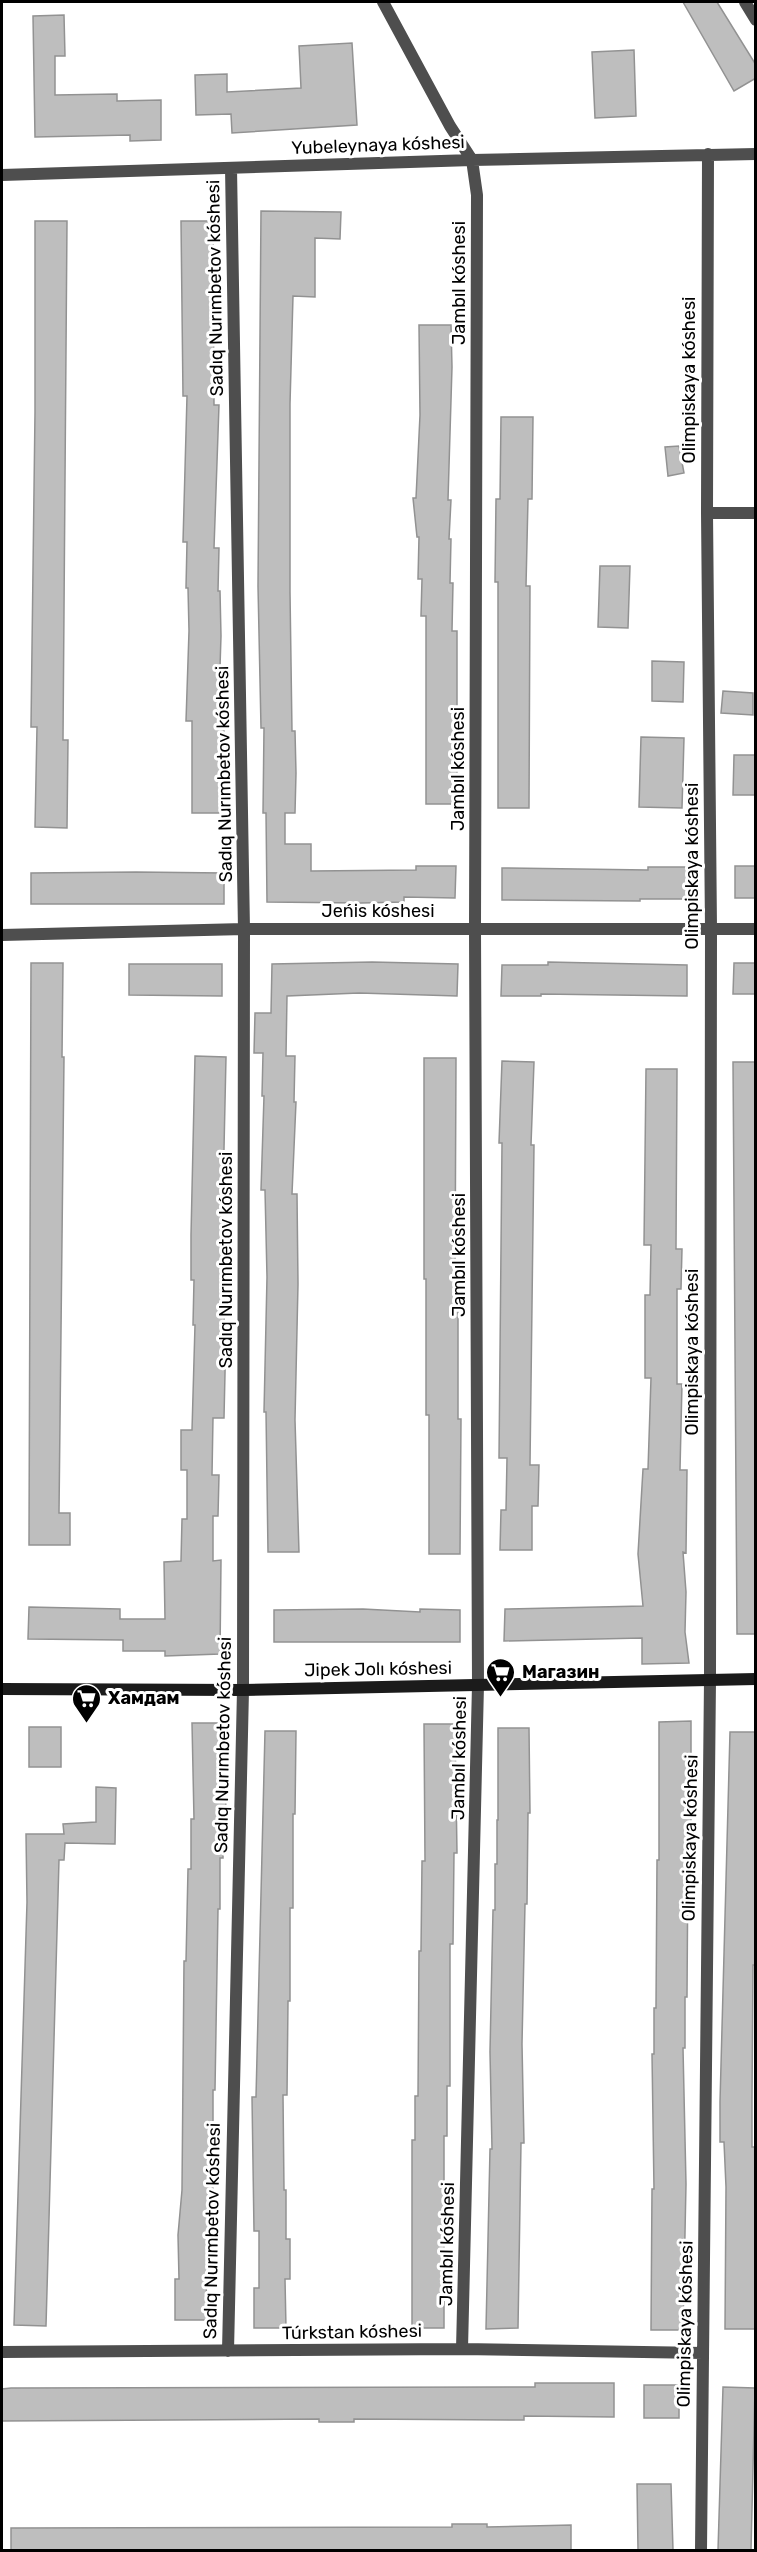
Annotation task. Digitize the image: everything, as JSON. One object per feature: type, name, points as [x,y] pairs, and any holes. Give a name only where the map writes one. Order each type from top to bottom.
[{"type":"street","points":[[383,2],[450,126],[472,160]]},
{"type":"street","points":[[745,2],[756,20]]},
{"type":"street","name":"Olimpiskaya kóshesi","points":[[701,2550],[710,1680],[711,929],[706,513],[708,154]]},
{"type":"street","name":"Yubeleynaya kóshesi","points":[[2,175],[472,160],[756,154]]},
{"type":"street","name":"Jambıl kóshesi","points":[[462,2349],[478,1685],[477,195],[472,160]]},
{"type":"street","name":"Sadıq Nurımbetov kóshesi","points":[[228,2351],[243,1690],[244,929],[231,168]]},
{"type":"street","points":[[706,513],[756,513]]},
{"type":"street","name":"Jeńis kóshesi","points":[[2,935],[244,929],[756,929]]},
{"type":"street","name":"Jipek Jolı kóshesi","points":[[2,1689],[243,1690],[756,1679]]},
{"type":"street","name":"Túrkstan kóshesi","points":[[2,2352],[462,2349],[703,2353]]},
{"type":"building","points":[[683,2],[717,2],[756,65],[756,78],[734,91]]},
{"type":"building","points":[[64,15],[65,56],[55,56],[55,95],[117,94],[117,101],[161,100],[161,140],[130,141],[130,135],[35,137],[33,16]]},
{"type":"building","points":[[352,43],[357,125],[232,133],[231,114],[196,115],[195,75],[227,74],[227,92],[301,88],[299,46]]},
{"type":"building","points":[[634,50],[636,116],[595,118],[592,52]]},
{"type":"building","points":[[261,211],[341,212],[340,239],[315,238],[315,297],[293,296],[290,404],[290,592],[292,731],[295,731],[296,773],[295,813],[285,813],[285,844],[311,844],[311,871],[416,870],[416,866],[456,866],[455,898],[404,897],[404,902],[361,903],[267,902],[266,813],[263,813],[264,728],[261,728],[258,586]]},
{"type":"building","points":[[35,221],[67,221],[63,740],[68,740],[67,828],[35,827],[37,727],[31,727]]},
{"type":"building","points":[[181,221],[213,221],[214,405],[219,405],[214,548],[219,548],[218,591],[220,591],[221,636],[218,729],[224,729],[223,813],[192,813],[192,721],[186,721],[189,631],[188,588],[186,588],[187,542],[183,542],[187,396],[183,396]]},
{"type":"building","points":[[419,325],[451,325],[448,500],[451,500],[449,539],[451,539],[450,583],[453,583],[452,631],[457,631],[457,804],[426,804],[426,616],[421,616],[422,579],[418,579],[419,537],[417,537],[413,498],[416,498],[420,415]]},
{"type":"building","points":[[501,417],[533,417],[532,499],[528,499],[526,586],[530,586],[529,808],[498,808],[498,582],[495,582],[496,499],[500,499]]},
{"type":"building","points":[[679,446],[684,473],[668,476],[665,447]]},
{"type":"building","points":[[600,566],[630,566],[628,628],[598,627]]},
{"type":"building","points":[[652,661],[684,662],[683,702],[652,701]]},
{"type":"building","points":[[723,691],[753,693],[753,715],[721,713]]},
{"type":"building","points":[[641,737],[684,738],[682,808],[639,807]]},
{"type":"building","points":[[734,755],[756,755],[756,795],[733,795]]},
{"type":"building","points":[[735,866],[756,866],[756,898],[735,898]]},
{"type":"building","points":[[648,867],[689,867],[688,899],[502,900],[502,868],[648,870]]},
{"type":"building","points":[[31,873],[224,873],[224,904],[31,904]]},
{"type":"building","points":[[372,962],[458,964],[457,996],[359,993],[287,996],[286,1056],[295,1056],[294,1102],[296,1102],[292,1194],[297,1194],[295,1420],[299,1552],[268,1552],[266,1412],[264,1412],[267,1277],[265,1190],[261,1190],[263,1053],[254,1053],[255,1013],[271,1013],[272,964]]},
{"type":"building","points":[[548,962],[687,965],[687,996],[541,994],[541,996],[501,996],[502,965],[548,965]]},
{"type":"building","points":[[31,963],[63,963],[59,1513],[70,1513],[70,1545],[29,1545]]},
{"type":"building","points":[[734,963],[756,963],[756,994],[733,994]]},
{"type":"building","points":[[129,964],[222,964],[222,996],[129,995]]},
{"type":"building","points":[[195,1056],[226,1057],[222,1240],[222,1285],[225,1285],[224,1329],[226,1329],[224,1418],[213,1418],[212,1475],[219,1475],[218,1516],[213,1516],[213,1561],[221,1560],[220,1654],[165,1656],[165,1651],[123,1651],[123,1640],[28,1639],[29,1607],[120,1609],[120,1619],[165,1619],[164,1562],[181,1561],[182,1519],[187,1519],[187,1470],[181,1470],[181,1430],[192,1430],[195,1325],[193,1325],[194,1280],[191,1280],[191,1235]]},
{"type":"building","points":[[424,1058],[456,1058],[455,1284],[458,1284],[458,1419],[461,1419],[460,1554],[429,1554],[429,1415],[426,1415],[426,1279],[424,1279]]},
{"type":"building","points":[[502,1061],[534,1062],[531,1145],[534,1145],[530,1465],[539,1465],[538,1506],[532,1506],[532,1550],[500,1550],[501,1510],[506,1510],[507,1458],[499,1458],[502,1143],[499,1143]]},
{"type":"building","points":[[733,1062],[756,1062],[756,1634],[737,1634]]},
{"type":"building","points":[[646,1069],[677,1069],[676,1249],[682,1249],[681,1289],[677,1289],[677,1384],[682,1384],[680,1470],[687,1470],[686,1553],[683,1552],[686,1592],[685,1632],[689,1663],[642,1664],[642,1638],[504,1641],[505,1609],[643,1606],[638,1554],[643,1469],[648,1469],[651,1378],[645,1378],[645,1295],[650,1295],[651,1245],[644,1245]]},
{"type":"building","points":[[363,1609],[420,1612],[420,1609],[460,1610],[460,1642],[274,1642],[274,1610]]},
{"type":"building","points":[[691,1721],[691,1853],[688,1853],[687,1997],[685,1997],[685,2048],[683,2048],[686,2184],[683,2330],[651,2330],[652,2189],[654,2189],[652,2054],[654,2054],[654,2008],[656,2008],[659,1722]]},
{"type":"building","points":[[192,1723],[224,1723],[226,1814],[223,1814],[223,1858],[220,1858],[220,1909],[218,1909],[212,2230],[210,2230],[210,2275],[206,2275],[207,2320],[175,2320],[175,2279],[179,2279],[178,2235],[182,2190],[184,1961],[186,1961],[188,1869],[191,1869],[191,1819],[194,1819]]},
{"type":"building","points":[[424,1724],[455,1724],[457,1853],[454,1853],[453,1944],[450,1944],[450,2086],[447,2086],[447,2136],[444,2136],[444,2328],[412,2328],[412,2140],[415,2140],[415,2096],[418,2096],[419,1951],[421,1951],[422,1861],[425,1861]]},
{"type":"building","points":[[29,1727],[61,1727],[61,1767],[29,1767]]},
{"type":"building","points":[[498,1728],[529,1728],[530,1813],[528,1813],[522,2044],[524,2143],[521,2143],[518,2328],[486,2329],[490,2149],[492,2149],[490,2052],[493,1910],[495,1910],[495,1864],[497,1864]]},
{"type":"building","points":[[265,1731],[296,1731],[287,2095],[283,2095],[286,2239],[290,2239],[290,2279],[285,2279],[286,2328],[254,2328],[254,2288],[259,2288],[259,2231],[254,2231],[252,2097],[256,2097]]},
{"type":"building","points":[[730,1732],[756,1732],[756,1965],[753,1965],[752,2147],[756,2147],[756,2329],[725,2329],[726,2187],[724,2142],[720,2142],[720,2102]]},
{"type":"building","points":[[96,1787],[116,1788],[115,1844],[65,1843],[64,1860],[59,1860],[46,2326],[14,2325],[27,1902],[26,1834],[64,1834],[63,1824],[96,1822]]},
{"type":"building","points":[[535,2383],[614,2383],[614,2417],[524,2416],[524,2420],[354,2419],[354,2422],[319,2422],[319,2419],[2,2421],[2,2389],[11,2388],[535,2387]]},
{"type":"building","points":[[644,2385],[679,2385],[679,2418],[644,2418]]},
{"type":"building","points":[[723,2387],[755,2388],[751,2550],[718,2550]]},
{"type":"building","points":[[637,2484],[671,2484],[673,2550],[638,2550]]},
{"type":"building","points":[[452,2524],[487,2524],[487,2527],[571,2525],[571,2550],[11,2550],[11,2528],[452,2527]]},
{"type":"place","name":"Магазин","points":[[501,1698]]},
{"type":"place","name":"Хамдам","points":[[87,1724]]}]
